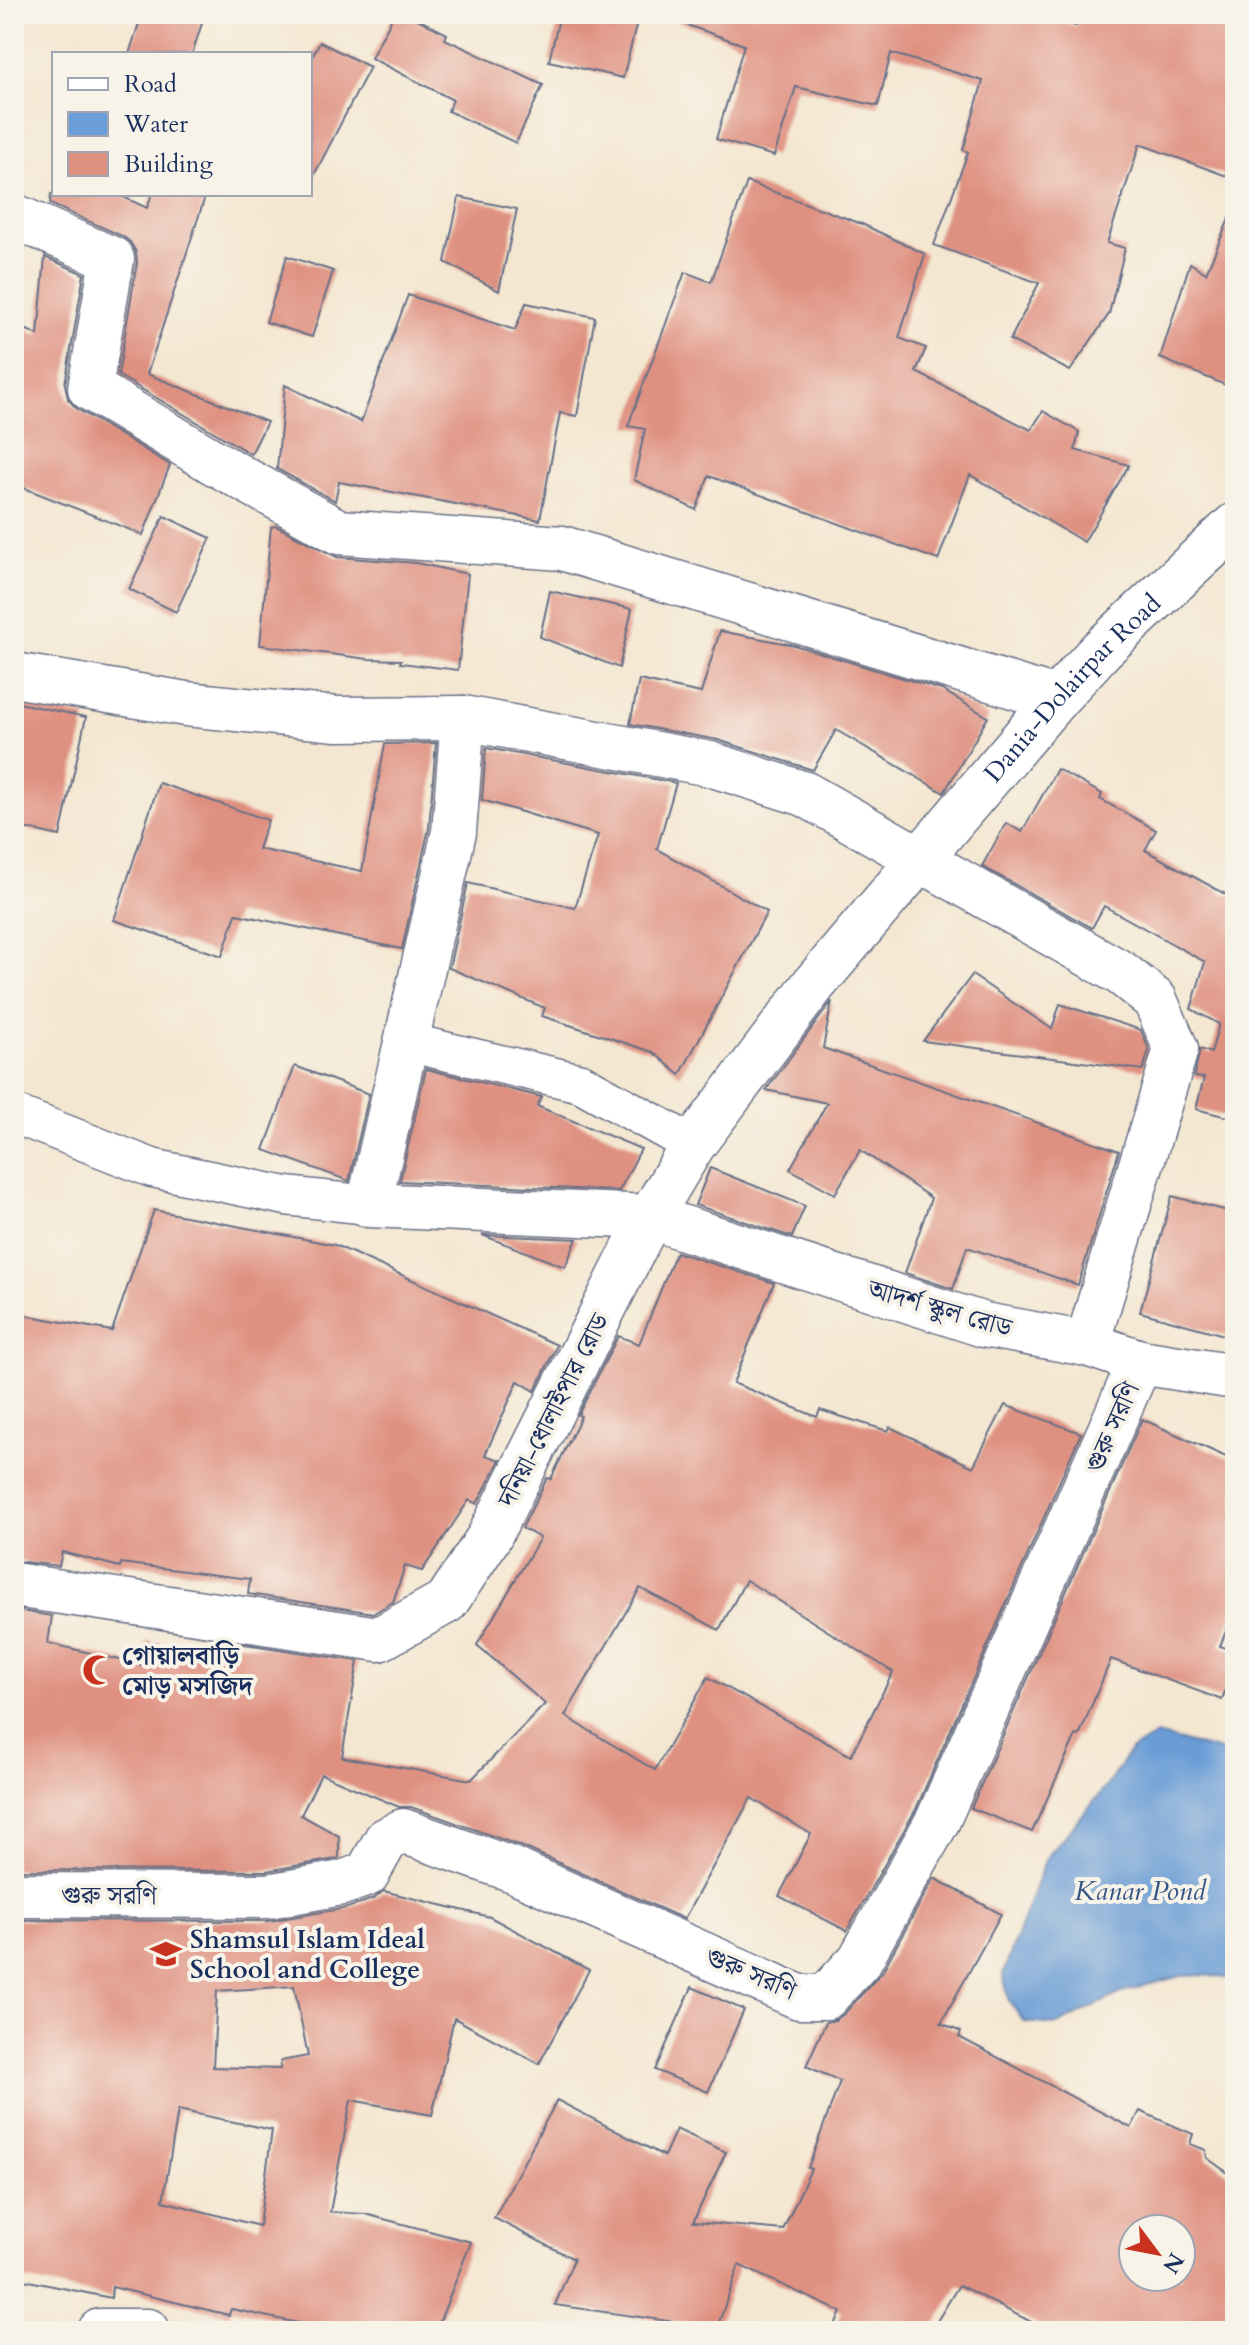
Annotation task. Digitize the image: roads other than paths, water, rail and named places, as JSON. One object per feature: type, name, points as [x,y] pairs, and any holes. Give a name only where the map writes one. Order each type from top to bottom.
[{"type":"street","points":[[14,216],[112,259],[90,388],[339,532],[562,548],[1056,699]]},
{"type":"street","name":"Dania-Dolairpar Road","points":[[919,858],[1101,650],[1235,525]]},
{"type":"street","points":[[14,675],[186,704],[322,717],[463,718],[723,768],[805,794],[1121,973],[1155,1000],[1176,1049],[1087,1344]]},
{"type":"street","points":[[14,1114],[152,1168],[286,1196],[369,1205],[454,832],[463,718]]},
{"type":"street","name":"দনিয়া-ধোলাইপার রোড","points":[[14,1585],[379,1639],[447,1601],[489,1537],[650,1217],[693,1145],[814,984],[919,858]]},
{"type":"street","points":[[406,1042],[581,1083],[693,1145]]},
{"type":"street","name":"আদর্শ স্কুল রোড","points":[[369,1205],[650,1217],[984,1325],[1087,1344],[1140,1362],[1235,1377]]},
{"type":"street","name":"গুরু সরণি","points":[[14,1895],[268,1896],[342,1883],[367,1874],[386,1840],[403,1831],[511,1869],[799,1997],[826,1997],[860,1960],[938,1820],[1140,1362]]},
{"type":"street","points":[[100,2331],[148,2331]]},
{"type":"water","name":"Kanar Pond","points":[[1156,1735],[1225,1752],[1235,1758],[1235,1974],[1225,1978],[1181,1976],[1150,1984],[1119,1994],[1057,2025],[1024,2022],[1009,2001],[1003,1974],[1046,1858],[1106,1787],[1130,1751]]},
{"type":"place","name":"গোয়ালবাড়ি মোড় মসজিদ","points":[[98,1670]]},
{"type":"place","name":"Shamsul Islam Ideal School and College","points":[[166,1954]]}]
